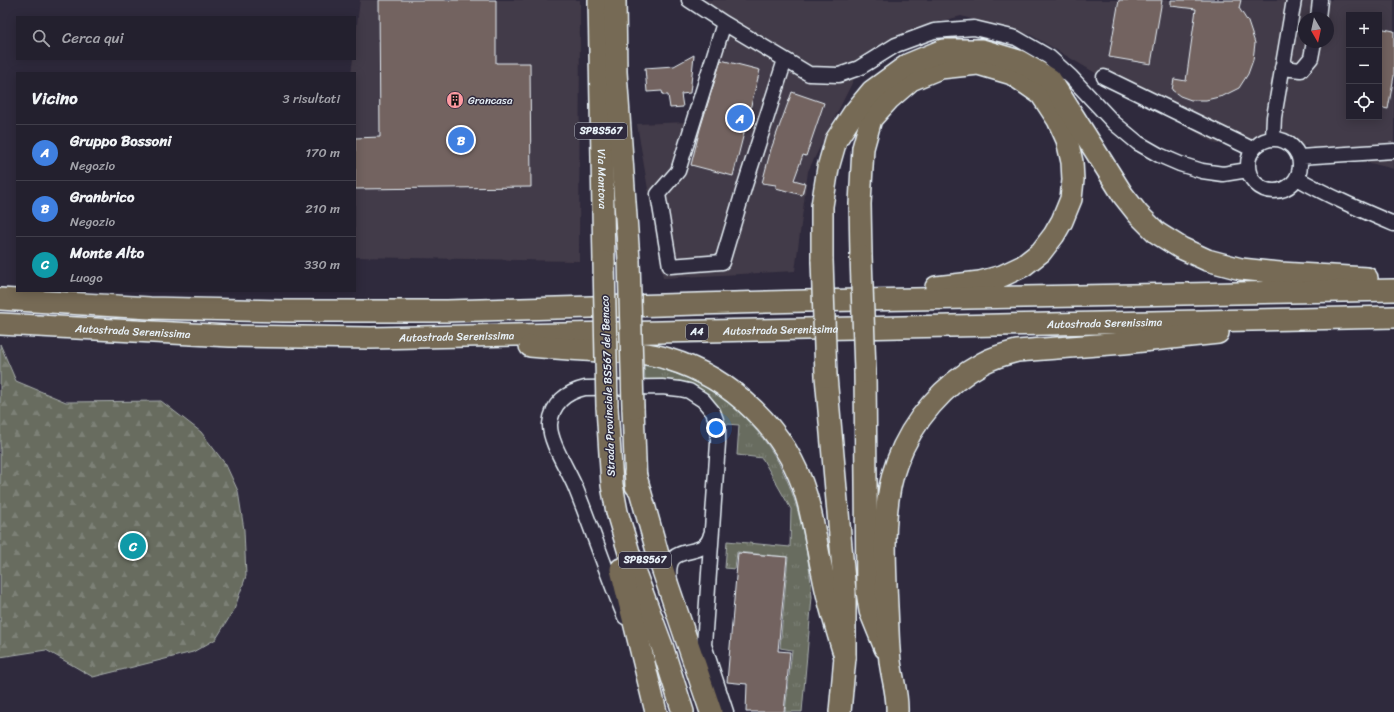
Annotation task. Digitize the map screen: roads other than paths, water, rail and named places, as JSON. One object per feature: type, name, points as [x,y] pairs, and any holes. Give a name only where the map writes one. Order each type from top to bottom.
[{"type":"highway","name":"Via Mantova","points":[[599,0],[604,262]]},
{"type":"highway","name":"Via Mantova","points":[[615,0],[616,72],[629,260]]},
{"type":"highway","points":[[840,712],[844,657],[844,592],[826,376],[822,260],[822,206],[828,168],[836,140],[852,114],[872,91],[909,64],[943,50],[982,50],[1019,60],[1050,79],[1123,196],[1157,233],[1181,248],[1207,260],[1241,269],[1394,280]]},
{"type":"highway","points":[[805,302],[980,282],[1002,276],[1023,266],[1041,252],[1062,222],[1071,199],[1073,180],[1072,162],[1067,140],[1058,120],[1041,94],[1012,74],[978,64],[940,68],[911,80],[889,99],[871,119],[863,148],[860,204],[861,256],[865,372],[868,598],[873,621],[890,661]]},
{"type":"highway","name":"Strada Provinciale BS567 del Benaco","points":[[629,260],[635,473],[640,533],[662,646]]},
{"type":"highway","name":"Strada Provinciale BS567 del Benaco","points":[[604,262],[607,407],[612,485],[617,512],[631,560],[662,646],[683,712]]},
{"type":"highway","points":[[0,299],[150,308],[284,311],[447,311],[1394,290]]},
{"type":"highway","name":"Autostrada Serenissima","points":[[0,324],[230,336],[371,338],[1394,317]]},
{"type":"highway","points":[[897,712],[898,700],[890,661],[885,567],[887,513],[890,487],[897,462],[909,436],[922,416],[938,396],[957,380],[983,363],[1017,351],[1124,343],[1370,318]]},
{"type":"highway","points":[[432,336],[566,349],[642,353],[668,359],[689,367],[717,381],[743,400],[765,421],[781,441],[797,471],[806,495],[823,576],[844,657]]},
{"type":"highway","points":[[635,473],[674,606],[711,712]]},
{"type":"highway","points":[[612,485],[613,527],[616,550],[656,712]]},
{"type":"street","points":[[689,0],[724,23],[809,74],[839,75],[859,68],[896,44],[934,31],[974,28],[1016,38],[1049,57],[1071,77],[1114,123],[1138,143],[1159,155],[1202,171],[1223,174],[1248,170]]},
{"type":"street","points":[[1273,138],[1274,118],[1294,0]]},
{"type":"street","points":[[1319,12],[1320,0]]},
{"type":"street","points":[[724,23],[678,171],[658,194],[670,266],[722,262],[744,185],[785,60]]},
{"type":"street","points":[[1282,68],[1301,70],[1311,58],[1313,48]]},
{"type":"street","points":[[1104,77],[1252,149]]},
{"type":"street","points":[[1265,139],[1282,139],[1289,143],[1295,149],[1299,157],[1300,164],[1297,178],[1291,185],[1274,191],[1265,190],[1257,186],[1251,179],[1247,163],[1252,149],[1265,139]]},
{"type":"street","points":[[1299,157],[1394,151]]},
{"type":"street","points":[[1297,178],[1353,207],[1394,224]]},
{"type":"street","points":[[650,685],[576,488],[552,438],[550,425],[552,414],[557,404],[574,390],[585,388],[671,387],[689,391],[703,400],[713,412],[718,428],[704,645],[726,712]]},
{"type":"street","points":[[674,606],[669,577],[670,564],[673,558],[684,551],[702,548],[707,544],[712,532]]},
{"type":"street","points":[[690,551],[701,555],[705,560],[708,572]]},
{"type":"place","name":"Grancasa","points":[[455,100]]},
{"type":"place","name":"Gruppo Bossoni","points":[[740,118]]},
{"type":"place","name":"Granbrico","points":[[461,140]]},
{"type":"place","name":"Monte Alto","points":[[133,546]]}]
